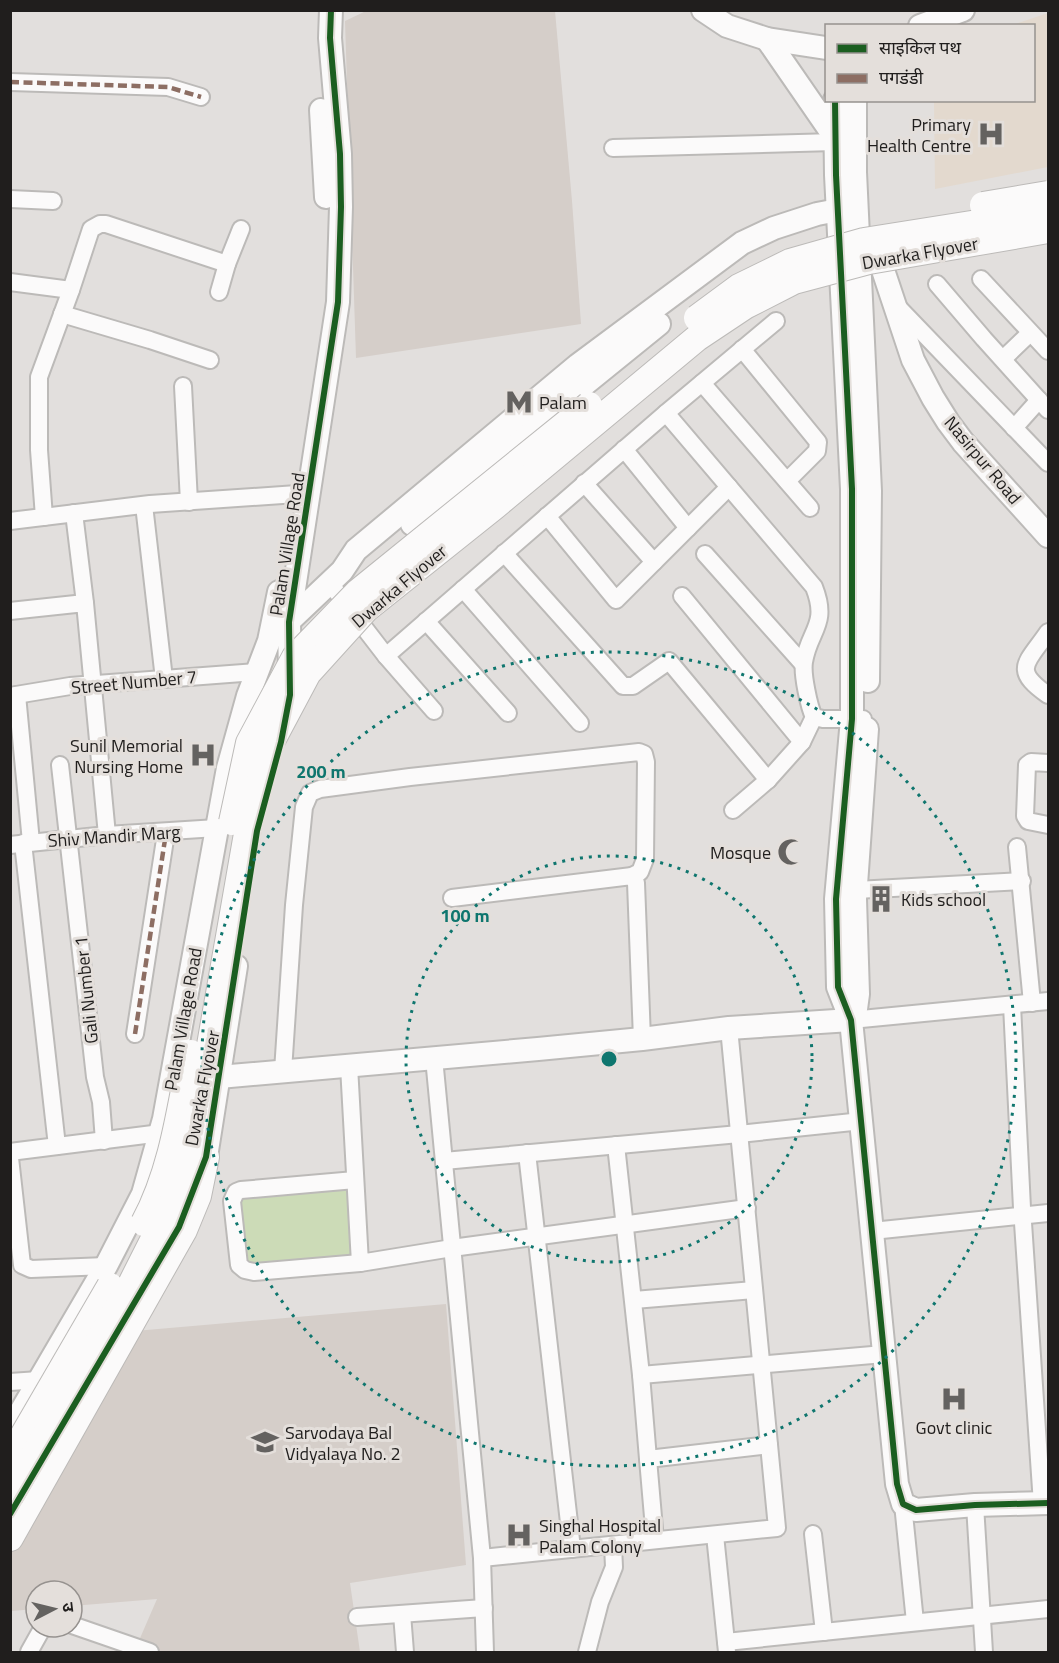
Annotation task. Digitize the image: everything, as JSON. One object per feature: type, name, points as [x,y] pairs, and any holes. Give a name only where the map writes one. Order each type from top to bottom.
[{"type":"main road","points":[[821,264],[888,224],[1048,194]]},
{"type":"main road","name":"Dwarka Flyover","points":[[18,1504],[182,1183],[195,1131],[248,828],[267,750],[308,673],[366,609],[495,506],[697,338],[744,306],[794,281],[864,241],[1048,212]]},
{"type":"main road","name":"Dwarka Flyover","points":[[10,1458],[115,1278],[153,1207],[177,1130],[232,823],[249,743],[295,657],[358,592],[692,322],[739,287],[790,262],[821,264],[869,261],[1048,231]]},
{"type":"main road","points":[[821,264],[949,263],[1048,247]]},
{"type":"main road","points":[[10,1538],[18,1504],[184,1230],[198,1196],[206,1157]]},
{"type":"street","name":"Palam Village Road","points":[[10,1430],[106,1266],[143,1194],[160,1133],[172,1074],[228,768],[248,696],[269,641],[276,613],[319,347],[327,258],[327,205],[317,48],[319,18],[322,10]]},
{"type":"street","name":"Palam Village Road","points":[[206,1157],[257,831],[281,742],[290,695],[290,622],[338,302],[340,154],[330,38],[331,10]]},
{"type":"street","points":[[703,10],[727,26],[767,39],[825,48]]},
{"type":"street","points":[[925,24],[963,10]]},
{"type":"street","points":[[767,39],[835,139]]},
{"type":"street","points":[[10,82],[168,87],[201,98]]},
{"type":"street","points":[[835,102],[835,139],[844,216],[852,489],[861,559],[860,719],[855,899],[858,994],[856,1009],[851,1020]]},
{"type":"street","points":[[844,216],[855,102]]},
{"type":"street","points":[[613,148],[835,139]]},
{"type":"street","points":[[10,199],[53,201]]},
{"type":"street","points":[[269,641],[336,577],[363,564],[722,272],[763,247],[816,229],[844,216]]},
{"type":"street","name":"Nasirpur Road","points":[[844,216],[862,217],[867,224],[913,360],[948,422],[963,442],[1048,536]]},
{"type":"street","points":[[44,517],[39,450],[39,377],[91,229],[100,224],[227,264]]},
{"type":"street","points":[[219,292],[241,229]]},
{"type":"street","points":[[981,279],[1048,351]]},
{"type":"street","points":[[10,282],[71,290]]},
{"type":"street","points":[[937,284],[1044,405],[1014,428]]},
{"type":"street","points":[[894,302],[1048,463]]},
{"type":"street","points":[[62,314],[210,360]]},
{"type":"street","points":[[386,656],[666,412],[776,321]]},
{"type":"street","points":[[1003,359],[1030,333]]},
{"type":"street","points":[[742,349],[818,442],[818,451],[787,481]]},
{"type":"street","points":[[702,383],[810,508]]},
{"type":"street","points":[[183,386],[189,502]]},
{"type":"street","points":[[666,412],[814,587],[819,617],[803,664],[814,717],[802,742],[768,780],[733,810]]},
{"type":"street","points":[[624,449],[688,528]]},
{"type":"street","points":[[584,483],[654,562]]},
{"type":"street","points":[[547,516],[616,600],[729,487]]},
{"type":"street","points":[[10,521],[144,505],[297,494]]},
{"type":"street","points":[[144,505],[164,679]]},
{"type":"street","points":[[74,513],[107,835]]},
{"type":"street","points":[[504,553],[623,686],[633,686],[669,661],[768,780]]},
{"type":"street","points":[[705,554],[803,664]]},
{"type":"street","points":[[336,577],[386,656],[434,711]]},
{"type":"street","points":[[463,590],[580,723]]},
{"type":"street","points":[[682,596],[802,742]]},
{"type":"street","points":[[10,611],[85,603]]},
{"type":"street","points":[[426,621],[508,713]]},
{"type":"street","points":[[1048,632],[1026,665],[1026,676],[1032,684],[1048,695]]},
{"type":"street","name":"Street Number 7","points":[[14,695],[93,685],[258,672]]},
{"type":"street","points":[[14,695],[21,843],[57,1146]]},
{"type":"street","points":[[814,717],[860,719]]},
{"type":"street","points":[[860,719],[836,899],[838,987],[851,1020],[897,1484],[903,1504],[915,1622]]},
{"type":"street","points":[[283,1071],[294,905],[304,807],[314,790],[642,752],[646,762],[645,859],[642,870],[632,876],[452,898]]},
{"type":"street","points":[[1048,763],[1031,762],[1027,765],[1025,816],[1028,821],[1048,825]]},
{"type":"street","name":"Gali Number 1","points":[[60,765],[104,1141]]},
{"type":"street","name":"Shiv Mandir Marg","points":[[21,843],[217,828]]},
{"type":"street","points":[[135,1034],[166,833]]},
{"type":"street","points":[[172,1074],[219,1077],[642,1039],[729,1028],[851,1020],[1040,1002],[1017,847]]},
{"type":"street","points":[[632,876],[636,883],[642,1039]]},
{"type":"street","points":[[856,890],[1022,881]]},
{"type":"street","points":[[903,1504],[916,1510],[1045,1503],[1023,1216],[1012,1005]]},
{"type":"street","points":[[482,1558],[777,1528],[729,1028]]},
{"type":"street","points":[[434,1058],[482,1558],[485,1653]]},
{"type":"street","points":[[349,1066],[360,1263]]},
{"type":"street","points":[[444,1161],[862,1121]]},
{"type":"street","points":[[10,1152],[160,1133]]},
{"type":"street","points":[[616,1145],[634,1300],[655,1540]]},
{"type":"street","points":[[527,1153],[572,1549]]},
{"type":"street","points":[[10,1158],[22,1265],[31,1269],[106,1266]]},
{"type":"street","points":[[355,1180],[241,1190],[232,1201],[239,1265],[245,1270],[254,1272],[360,1263],[452,1248],[747,1208]]},
{"type":"street","points":[[872,1231],[1048,1213]]},
{"type":"street","points":[[634,1300],[754,1290]]},
{"type":"street","points":[[641,1375],[884,1354]]},
{"type":"street","points":[[10,1382],[39,1380]]},
{"type":"street","points":[[648,1459],[769,1445]]},
{"type":"street","points":[[975,1505],[984,1653]]},
{"type":"street","points":[[813,1534],[824,1632]]},
{"type":"street","points":[[715,1535],[727,1647],[824,1632],[1048,1609]]},
{"type":"street","points":[[587,1653],[600,1602],[614,1567],[613,1545]]},
{"type":"street","points":[[357,1617],[484,1608]]},
{"type":"street","points":[[402,1614],[405,1653]]},
{"type":"street","points":[[84,1629],[150,1653]]},
{"type":"street","points":[[29,1653],[37,1639]]},
{"type":"shaded area","points":[[366,11],[555,11],[581,324],[356,358],[345,21]]},
{"type":"shaded area","name":"Primary Health Centre","points":[[1048,13],[1048,167],[935,189],[934,102],[1035,102],[1035,24],[1015,24]]},
{"type":"shaded area","name":"Sarvodaya Bal Vidyalaya No. 2","points":[[446,1304],[466,1565],[350,1583],[360,1652],[134,1652],[157,1599],[84,1605],[84,1579],[24,1579],[24,1610],[11,1611],[11,1553],[135,1331]]},
{"type":"green space","points":[[352,1184],[355,1258],[249,1267],[239,1195]]},
{"type":"marked path","points":[[10,82],[168,87],[201,97]]},
{"type":"marked path","points":[[135,1034],[166,833]]},
{"type":"cycle path","points":[[10,1514],[179,1227],[206,1157],[257,831],[281,742],[290,695],[289,622],[338,302],[340,154],[330,38],[331,10]]},
{"type":"cycle path","points":[[835,102],[836,175],[852,489],[852,719],[836,899],[838,987],[851,1020],[897,1484],[903,1504],[916,1510],[975,1505],[1048,1503]]},
{"type":"place","name":"Primary Health Centre","points":[[991,134]]},
{"type":"place","name":"Palam","points":[[519,402]]},
{"type":"place","name":"Sunil Memorial Nursing Home","points":[[203,755]]},
{"type":"place","name":"Mosque","points":[[791,852]]},
{"type":"place","name":"Kids school","points":[[881,899]]},
{"type":"place","name":"Govt clinic","points":[[954,1399]]},
{"type":"place","name":"Sarvodaya Bal Vidyalaya No. 2","points":[[265,1442]]},
{"type":"place","name":"Singhal Hospital Palam Colony","points":[[519,1535]]}]
